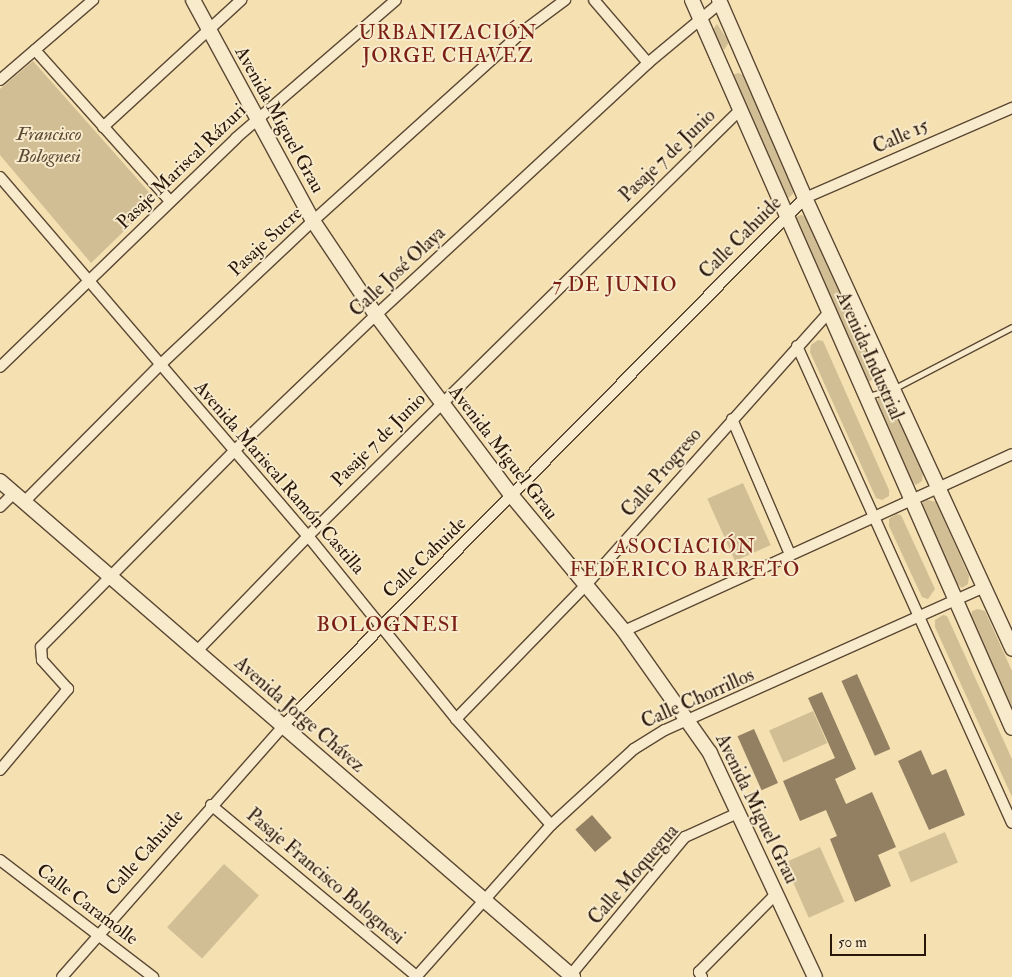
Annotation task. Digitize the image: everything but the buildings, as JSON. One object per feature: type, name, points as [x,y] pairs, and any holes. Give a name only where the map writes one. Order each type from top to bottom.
[{"type":"street","points":[[0,80],[93,0]]},
{"type":"street","name":"Avenida Miguel Grau","points":[[193,0],[256,121],[313,222],[376,315],[440,404],[512,496],[624,631],[710,753],[815,977]]},
{"type":"street","points":[[103,127],[240,0]]},
{"type":"street","name":"Pasaje Mariscal Rázuri","points":[[0,367],[91,282],[169,200],[256,121],[396,0]]},
{"type":"street","name":"Pasaje Sucre","points":[[0,507],[19,498],[313,222],[522,32],[565,0]]},
{"type":"street","points":[[594,0],[648,63]]},
{"type":"street","name":"Avenida Industrial","points":[[692,0],[1012,728]]},
{"type":"street","name":"Calle José Olaya","points":[[0,770],[66,692],[67,685],[42,660],[41,647],[109,575],[234,451],[376,315],[648,63],[719,2]]},
{"type":"street","name":"Avenida Industrial","points":[[719,2],[805,198],[895,388],[1012,649]]},
{"type":"street","points":[[35,50],[169,200]]},
{"type":"street","points":[[721,66],[743,56]]},
{"type":"street","name":"Calle 15","points":[[805,198],[1012,108]]},
{"type":"street","name":"Pasaje 7 de Junio","points":[[197,651],[308,536],[440,404],[740,110]]},
{"type":"street","name":"Avenida Mariscal Ramón Castilla","points":[[0,177],[308,536],[456,719],[550,825]]},
{"type":"street","name":"Calle Cahuide","points":[[62,977],[96,934],[283,726],[805,198]]},
{"type":"street","name":"Calle Progreso","points":[[456,719],[586,586],[829,312]]},
{"type":"street","points":[[797,346],[873,515],[917,620],[1012,824]]},
{"type":"street","points":[[732,420],[789,552]]},
{"type":"street","points":[[624,631],[789,552],[1012,454]]},
{"type":"street","name":"Avenida Jorge Chávez","points":[[0,481],[571,976]]},
{"type":"street","name":"Calle Chorrillos","points":[[416,977],[550,825],[634,749],[665,730],[689,722],[917,620],[984,587]]},
{"type":"street","name":"Pasaje Francisco Bolognesi","points":[[211,805],[416,977]]},
{"type":"street","name":"Calle Moquegua","points":[[571,976],[685,837],[738,813]]},
{"type":"street","name":"Calle Caramolle","points":[[0,860],[153,977]]},
{"type":"street","points":[[702,977],[698,972],[777,893]]},
{"type":"lane","points":[[866,397],[895,388],[1012,327]]},
{"type":"green space","points":[[717,24],[729,42],[724,50],[712,31]]},
{"type":"green space","name":"Francisco Bolognesi","points":[[33,61],[156,200],[91,263],[0,155],[0,89]]},
{"type":"green space","points":[[738,73],[746,76],[794,186],[793,194],[787,199],[780,192],[731,82],[733,75]]},
{"type":"green space","points":[[801,215],[809,217],[876,369],[875,377],[869,382],[862,376],[794,224],[795,217]]},
{"type":"green space","points":[[818,340],[823,341],[889,490],[889,496],[882,500],[876,498],[810,352],[811,345]]},
{"type":"green space","points":[[883,396],[891,398],[923,473],[922,481],[916,485],[909,479],[877,405],[878,398]]},
{"type":"green space","points":[[743,483],[771,545],[735,561],[707,499]]},
{"type":"green space","points":[[923,501],[936,502],[969,576],[968,584],[962,588],[955,582],[922,508]]},
{"type":"green space","points":[[896,514],[901,515],[935,589],[928,599],[922,597],[889,526],[889,519]]},
{"type":"green space","points":[[978,609],[985,611],[1012,671],[1012,710],[971,617],[972,611]]},
{"type":"green space","points":[[943,615],[947,616],[1012,759],[1012,797],[935,627],[935,620]]},
{"type":"green space","points":[[813,711],[827,743],[783,762],[769,731]]},
{"type":"green space","points":[[945,832],[958,862],[911,882],[898,852]]},
{"type":"green space","points":[[820,847],[844,902],[809,918],[784,863]]},
{"type":"green space","points":[[224,864],[259,895],[202,959],[167,927]]},
{"type":"district","name":"URBANIZACIÓN JORGE CHAVEZ","points":[[448,44]]},
{"type":"district","name":"7 DE JUNIO","points":[[615,284]]},
{"type":"district","name":"ASOCIACIÓN FEDERICO BARRETO","points":[[685,558]]},
{"type":"district","name":"BOLOGNESI","points":[[388,625]]}]
